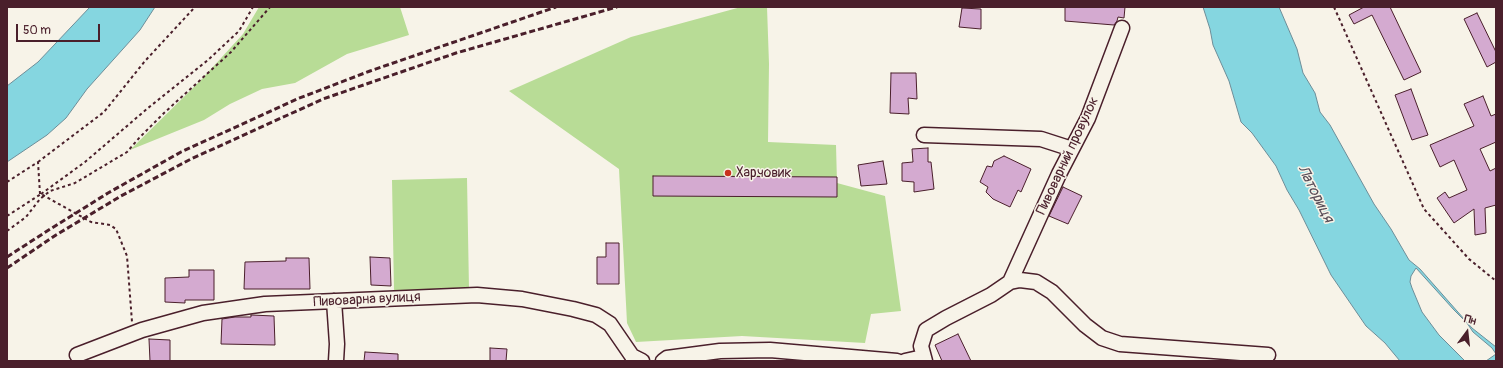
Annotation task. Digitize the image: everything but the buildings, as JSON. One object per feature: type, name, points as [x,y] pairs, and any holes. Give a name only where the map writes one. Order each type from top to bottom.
[{"type":"street","name":"Пивоварний провулок","points":[[1010,282],[1088,118],[1122,28]]},
{"type":"street","points":[[924,135],[1041,139],[1072,149]]},
{"type":"street","points":[[905,361],[924,359],[921,346],[926,330],[991,295],[1010,282],[1020,280],[1036,282],[1052,292],[1085,325],[1102,338],[1120,344],[1268,355]]},
{"type":"street","name":"Пивоварна вулиця","points":[[77,356],[133,334],[203,313],[265,304],[477,295],[522,299],[596,315],[610,324],[632,356],[642,361]]},
{"type":"street","points":[[334,301],[337,344],[336,361]]},
{"type":"street","points":[[663,361],[667,358],[720,351],[770,350],[897,361]]},
{"type":"path","points":[[7,182],[38,162],[104,112],[145,61],[195,7]]},
{"type":"path","points":[[7,216],[84,162],[208,60],[239,31],[253,7]]},
{"type":"path","points":[[7,231],[26,217],[50,191],[75,183],[127,152],[164,113],[231,52],[270,7]]},
{"type":"path","points":[[1334,7],[1424,209],[1469,259],[1496,281]]},
{"type":"path","points":[[38,162],[40,194]]},
{"type":"path","points":[[40,194],[91,222],[110,225],[116,229],[126,256],[133,334]]},
{"type":"green space","points":[[259,7],[400,7],[409,35],[347,54],[295,83],[262,89],[230,104],[204,120],[130,150],[200,81],[243,34]]},
{"type":"green space","name":"Харчовик","points":[[741,7],[767,7],[769,64],[768,142],[836,145],[837,183],[885,196],[901,311],[871,314],[865,343],[742,336],[636,342],[627,323],[619,169],[509,91],[631,37]]},
{"type":"green space","points":[[467,178],[469,289],[394,291],[392,180]]},
{"type":"water","points":[[90,7],[155,7],[140,30],[87,89],[66,118],[47,135],[7,162],[7,86],[38,62]]},
{"type":"water","name":"Латориця","points":[[1203,7],[1279,7],[1297,49],[1303,73],[1315,93],[1320,112],[1330,125],[1374,204],[1409,260],[1420,269],[1472,328],[1496,347],[1496,354],[1492,348],[1473,332],[1467,323],[1416,268],[1411,276],[1410,282],[1422,312],[1439,335],[1465,361],[1400,361],[1385,343],[1366,326],[1331,275],[1276,166],[1252,133],[1241,122],[1229,81],[1213,45]]},
{"type":"water","points":[[1496,354],[1496,361],[1486,361]]},
{"type":"railway","points":[[7,257],[108,193],[181,152],[297,99],[370,71],[556,7]]},
{"type":"railway","points":[[7,268],[56,235],[121,196],[191,159],[323,99],[456,53],[617,7]]},
{"type":"place","name":"Харчовик","points":[[728,173]]}]
